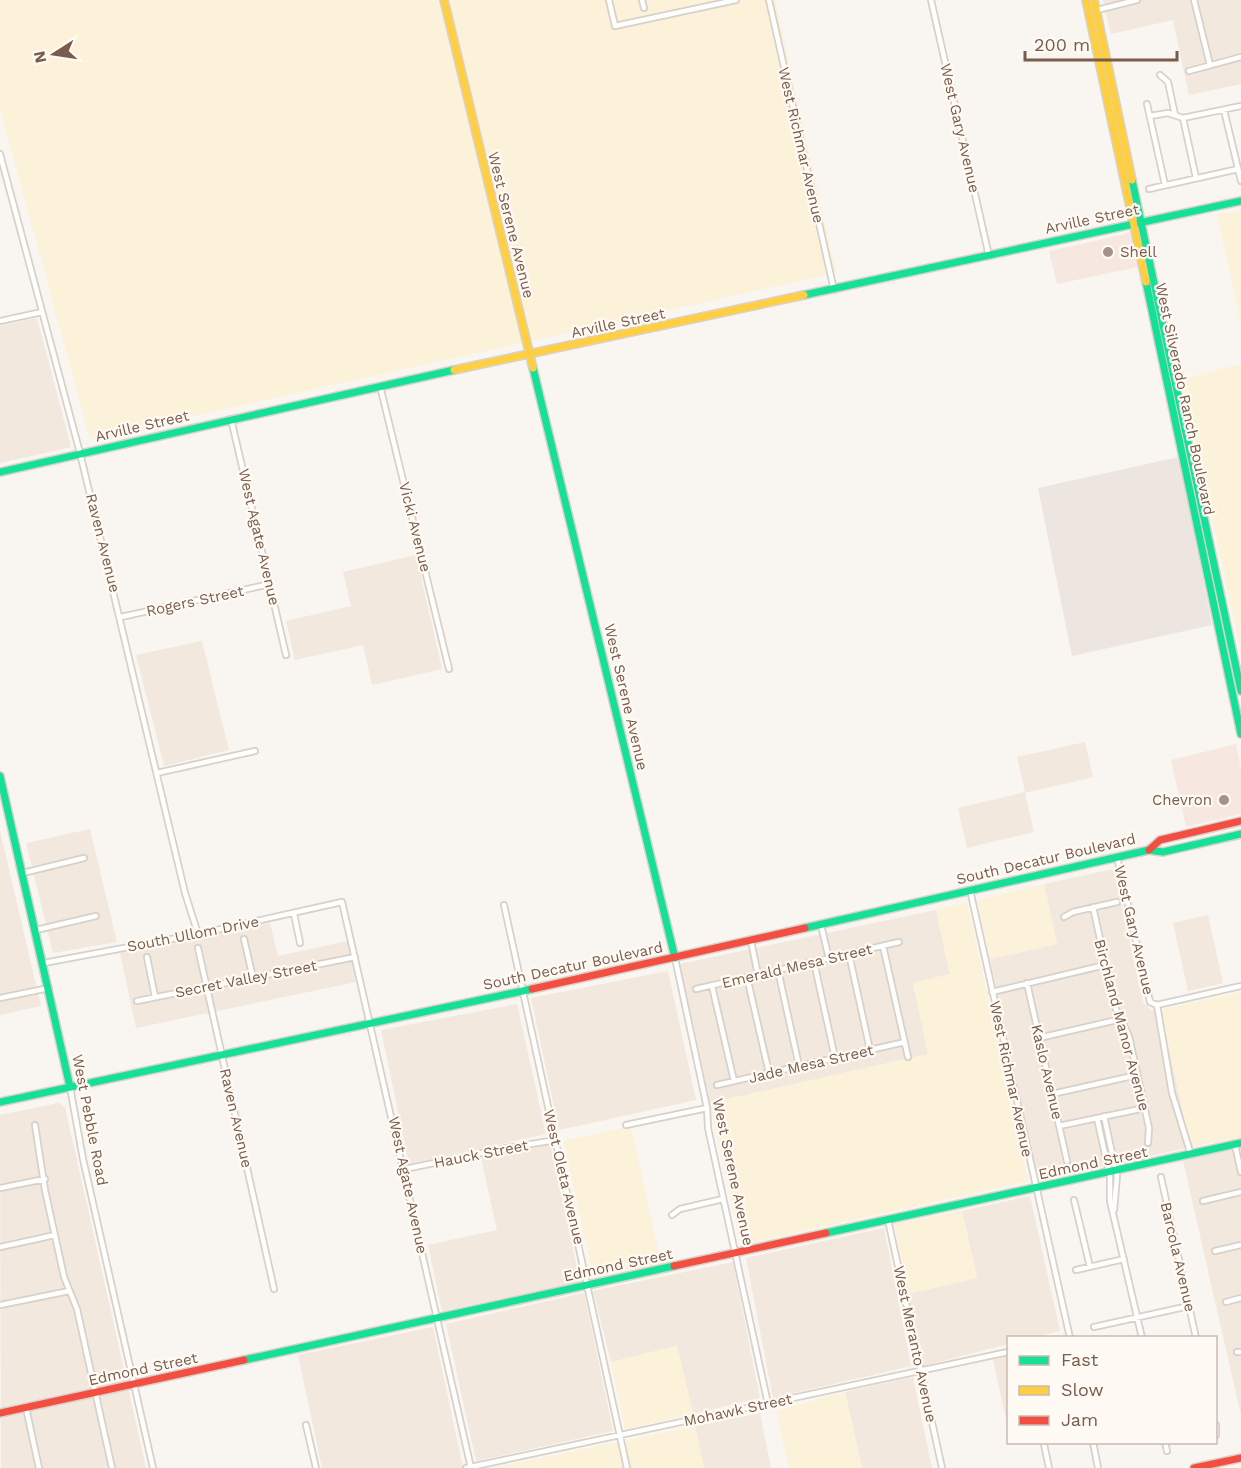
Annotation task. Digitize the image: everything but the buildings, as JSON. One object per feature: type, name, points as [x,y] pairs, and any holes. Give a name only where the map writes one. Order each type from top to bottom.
[{"type":"street","name":"West Serene Avenue","points":[[444,0],[675,958],[707,1108],[708,1128],[768,1404]]},
{"type":"street","points":[[609,0],[615,26],[736,0]]},
{"type":"street","points":[[642,0],[644,8]]},
{"type":"street","name":"West Richmar Avenue","points":[[769,0],[834,290]]},
{"type":"street","name":"West Gary Avenue","points":[[931,0],[989,256]]},
{"type":"street","points":[[1086,0],[1091,10],[1136,0]]},
{"type":"street","name":"West Silverado Ranch Boulevard","points":[[1086,0],[1139,223],[1241,691]]},
{"type":"street","name":"West Silverado Ranch Boulevard","points":[[1094,0],[1241,734]]},
{"type":"street","points":[[1194,0],[1210,65]]},
{"type":"street","points":[[1189,71],[1241,57]]},
{"type":"street","points":[[1160,75],[1168,81],[1175,115]]},
{"type":"street","points":[[1148,104],[1166,185]]},
{"type":"street","points":[[1150,116],[1168,113],[1183,118],[1241,106]]},
{"type":"street","points":[[1224,110],[1241,181]]},
{"type":"street","points":[[1183,118],[1196,178]]},
{"type":"street","name":"Raven Avenue","points":[[0,154],[80,453],[121,617],[185,893],[198,934]]},
{"type":"street","points":[[1149,189],[1238,169]]},
{"type":"street","name":"Arville Street","points":[[0,472],[380,386],[529,356],[1241,201]]},
{"type":"street","points":[[0,321],[42,312]]},
{"type":"street","name":"Vicki Avenue","points":[[380,386],[448,669]]},
{"type":"street","name":"West Agate Avenue","points":[[231,419],[286,656]]},
{"type":"street","name":"Rogers Street","points":[[121,617],[270,584]]},
{"type":"street","points":[[157,773],[255,751]]},
{"type":"street","name":"West Pebble Road","points":[[0,776],[2,805],[23,873],[44,963],[78,1137],[153,1468]]},
{"type":"street","name":"South Decatur Boulevard","points":[[1149,850],[1160,840],[1241,821]]},
{"type":"street","name":"South Decatur Boulevard","points":[[0,1102],[675,958],[1149,850],[1163,852],[1241,834]]},
{"type":"street","name":"West Gary Avenue","points":[[1117,857],[1154,1004],[1172,1093],[1191,1155]]},
{"type":"street","points":[[23,873],[84,858]]},
{"type":"street","name":"West Richmar Avenue","points":[[970,890],[1070,1336]]},
{"type":"street","name":"West Agate Avenue","points":[[342,902],[405,1169],[470,1468]]},
{"type":"street","name":"South Ullom Drive","points":[[44,963],[198,934],[342,902]]},
{"type":"street","points":[[1064,916],[1117,902]]},
{"type":"street","points":[[504,905],[522,991]]},
{"type":"street","name":"Birchland Manor Avenue","points":[[1093,907],[1115,1007],[1129,1036],[1149,1128],[1148,1143]]},
{"type":"street","points":[[294,914],[300,943]]},
{"type":"street","points":[[36,930],[96,916]]},
{"type":"street","points":[[821,925],[829,959]]},
{"type":"street","points":[[244,939],[253,978]]},
{"type":"street","points":[[751,941],[758,975]]},
{"type":"street","name":"Emerald Mesa Street","points":[[696,989],[899,942]]},
{"type":"street","points":[[883,946],[908,1056]]},
{"type":"street","name":"Raven Avenue","points":[[198,948],[274,1289]]},
{"type":"street","points":[[849,954],[870,1050]]},
{"type":"street","points":[[147,957],[155,997]]},
{"type":"street","name":"Secret Valley Street","points":[[137,1001],[355,957]]},
{"type":"street","points":[[814,962],[835,1058]]},
{"type":"street","points":[[992,992],[1105,965]]},
{"type":"street","points":[[778,970],[799,1066]]},
{"type":"street","points":[[747,977],[769,1073]]},
{"type":"street","name":"Kaslo Avenue","points":[[1026,983],[1067,1161]]},
{"type":"street","points":[[712,986],[734,1081]]},
{"type":"street","points":[[1154,1004],[1241,986]]},
{"type":"street","points":[[0,998],[49,988]]},
{"type":"street","name":"West Oleta Avenue","points":[[522,991],[627,1468]]},
{"type":"street","points":[[1039,1038],[1121,1019]]},
{"type":"street","name":"Jade Mesa Street","points":[[717,1085],[905,1042]]},
{"type":"street","points":[[1052,1094],[1137,1074]]},
{"type":"street","points":[[626,1125],[707,1108]]},
{"type":"street","points":[[1059,1126],[1145,1108]]},
{"type":"street","points":[[1104,1116],[1113,1172],[1110,1197],[1142,1336]]},
{"type":"street","points":[[1097,1118],[1113,1172]]},
{"type":"street","points":[[35,1125],[55,1235],[69,1291],[77,1309],[112,1468]]},
{"type":"street","name":"Hauck Street","points":[[405,1169],[556,1140]]},
{"type":"street","points":[[1238,1144],[1241,1172]]},
{"type":"street","name":"Edmond Street","points":[[0,1413],[1238,1144]]},
{"type":"street","name":"Barcola Avenue","points":[[1161,1177],[1196,1336]]},
{"type":"street","points":[[0,1188],[45,1179]]},
{"type":"street","points":[[1203,1201],[1241,1192]]},
{"type":"street","points":[[672,1215],[680,1209],[723,1199]]},
{"type":"street","points":[[1074,1200],[1090,1267]]},
{"type":"street","name":"West Meranto Avenue","points":[[888,1220],[942,1468]]},
{"type":"street","points":[[0,1247],[55,1235]]},
{"type":"street","points":[[1215,1251],[1241,1245]]},
{"type":"street","points":[[1076,1270],[1124,1259]]},
{"type":"street","points":[[0,1305],[69,1291]]},
{"type":"street","points":[[1226,1302],[1241,1298]]},
{"type":"street","points":[[1094,1327],[1189,1306]]},
{"type":"street","name":"Mohawk Street","points":[[470,1468],[1007,1352]]},
{"type":"street","points":[[26,1408],[39,1468]]},
{"type":"street","points":[[306,1425],[316,1468]]},
{"type":"street","points":[[1044,1444],[1049,1468]]},
{"type":"street","points":[[1093,1444],[1098,1468]]},
{"type":"street","points":[[1165,1444],[1167,1451]]},
{"type":"street","points":[[1194,1468],[1241,1458]]},
{"type":"shaded area","points":[[1103,0],[1241,0],[1241,84],[1189,95],[1173,20],[1111,34]]},
{"type":"shaded area","points":[[1130,233],[1138,267],[1057,284],[1049,251]]},
{"type":"shaded area","points":[[37,318],[71,447],[0,463],[0,326]]},
{"type":"shaded area","points":[[1179,457],[1212,625],[1072,656],[1038,488]]},
{"type":"shaded area","points":[[416,555],[442,669],[372,685],[363,645],[295,660],[286,621],[351,606],[343,572]]},
{"type":"shaded area","points":[[202,641],[229,750],[164,766],[136,655]]},
{"type":"shaded area","points":[[1085,742],[1093,777],[1025,793],[1034,832],[967,848],[958,808],[1025,792],[1017,757]]},
{"type":"shaded area","points":[[1236,744],[1241,770],[1241,814],[1186,827],[1171,760]]},
{"type":"shaded area","points":[[90,829],[117,942],[53,953],[26,843]]},
{"type":"shaded area","points":[[0,831],[41,1006],[0,1015]]},
{"type":"shaded area","points":[[1114,869],[1143,1002],[1151,1010],[1160,1010],[1191,1147],[1039,1180],[990,959],[1057,944],[1044,884]]},
{"type":"shaded area","points":[[936,910],[950,974],[913,983],[928,1054],[710,1103],[680,964]]},
{"type":"shaded area","points":[[1208,915],[1223,983],[1188,991],[1173,923]]},
{"type":"shaded area","points":[[270,923],[278,956],[348,941],[356,982],[136,1028],[120,953]]},
{"type":"shaded area","points":[[668,971],[696,1100],[559,1130],[531,998]]},
{"type":"shaded area","points":[[517,1004],[546,1134],[409,1164],[381,1030]]},
{"type":"shaded area","points":[[59,1103],[65,1107],[146,1468],[1,1468],[0,1115]]},
{"type":"shaded area","points":[[550,1143],[580,1282],[442,1311],[428,1245],[497,1230],[481,1158]]},
{"type":"shaded area","points":[[1241,1147],[1241,1415],[1183,1161]]},
{"type":"shaded area","points":[[1030,1196],[1060,1331],[1039,1336],[1007,1336],[1007,1344],[924,1366],[908,1294],[977,1278],[962,1211]]},
{"type":"shaded area","points":[[884,1228],[911,1366],[773,1398],[746,1258]]},
{"type":"shaded area","points":[[733,1262],[760,1398],[693,1414],[677,1346],[611,1362],[593,1291]]},
{"type":"shaded area","points":[[584,1293],[613,1431],[476,1461],[446,1324]]},
{"type":"shaded area","points":[[433,1327],[463,1468],[322,1468],[298,1355]]},
{"type":"shaded area","points":[[1007,1356],[1007,1423],[993,1360]]},
{"type":"shaded area","points":[[913,1377],[932,1468],[862,1468],[845,1392]]},
{"type":"shaded area","points":[[760,1413],[771,1468],[704,1468],[695,1426]]},
{"type":"sand","points":[[0,0],[775,0],[836,273],[90,439],[0,108]]},
{"type":"sand","points":[[1241,210],[1241,323],[1217,215]]},
{"type":"sand","points":[[1241,364],[1241,652],[1182,379]]},
{"type":"sand","points":[[1044,884],[1057,944],[990,959],[977,900]]},
{"type":"sand","points":[[967,902],[1028,1181],[741,1245],[710,1103],[928,1054],[913,983],[950,974],[936,910]]},
{"type":"sand","points":[[1241,992],[1241,1137],[1191,1147],[1160,1010]]},
{"type":"sand","points":[[631,1126],[661,1264],[594,1278],[563,1141]]},
{"type":"sand","points":[[962,1211],[977,1278],[908,1294],[894,1224]]},
{"type":"sand","points":[[677,1346],[693,1414],[625,1429],[611,1362]]},
{"type":"sand","points":[[845,1392],[862,1468],[789,1468],[776,1411]]},
{"type":"sand","points":[[695,1426],[704,1468],[493,1468]]},
{"type":"traffic: fast","points":[[1132,180],[1241,691]]},
{"type":"traffic: fast","points":[[804,295],[1241,201]]},
{"type":"traffic: fast","points":[[1146,282],[1241,734]]},
{"type":"traffic: fast","points":[[533,368],[675,958]]},
{"type":"traffic: fast","points":[[0,472],[454,370]]},
{"type":"traffic: fast","points":[[0,776],[70,1087]]},
{"type":"traffic: fast","points":[[805,928],[1149,850],[1163,852],[1241,834]]},
{"type":"traffic: fast","points":[[0,1102],[532,989]]},
{"type":"traffic: fast","points":[[826,1233],[1241,1143]]},
{"type":"traffic: fast","points":[[244,1360],[674,1266]]},
{"type":"traffic: slow","points":[[444,0],[533,368]]},
{"type":"traffic: slow","points":[[1086,0],[1146,282]]},
{"type":"traffic: slow","points":[[1094,0],[1132,180]]},
{"type":"traffic: slow","points":[[454,370],[804,295]]},
{"type":"traffic: jam","points":[[1149,850],[1160,840],[1241,821]]},
{"type":"traffic: jam","points":[[532,989],[805,928]]},
{"type":"traffic: jam","points":[[674,1266],[826,1233]]},
{"type":"traffic: jam","points":[[0,1413],[244,1360]]},
{"type":"traffic: jam","points":[[1194,1468],[1241,1458]]},
{"type":"place","name":"Shell","points":[[1108,252]]},
{"type":"place","name":"Chevron","points":[[1224,800]]}]
